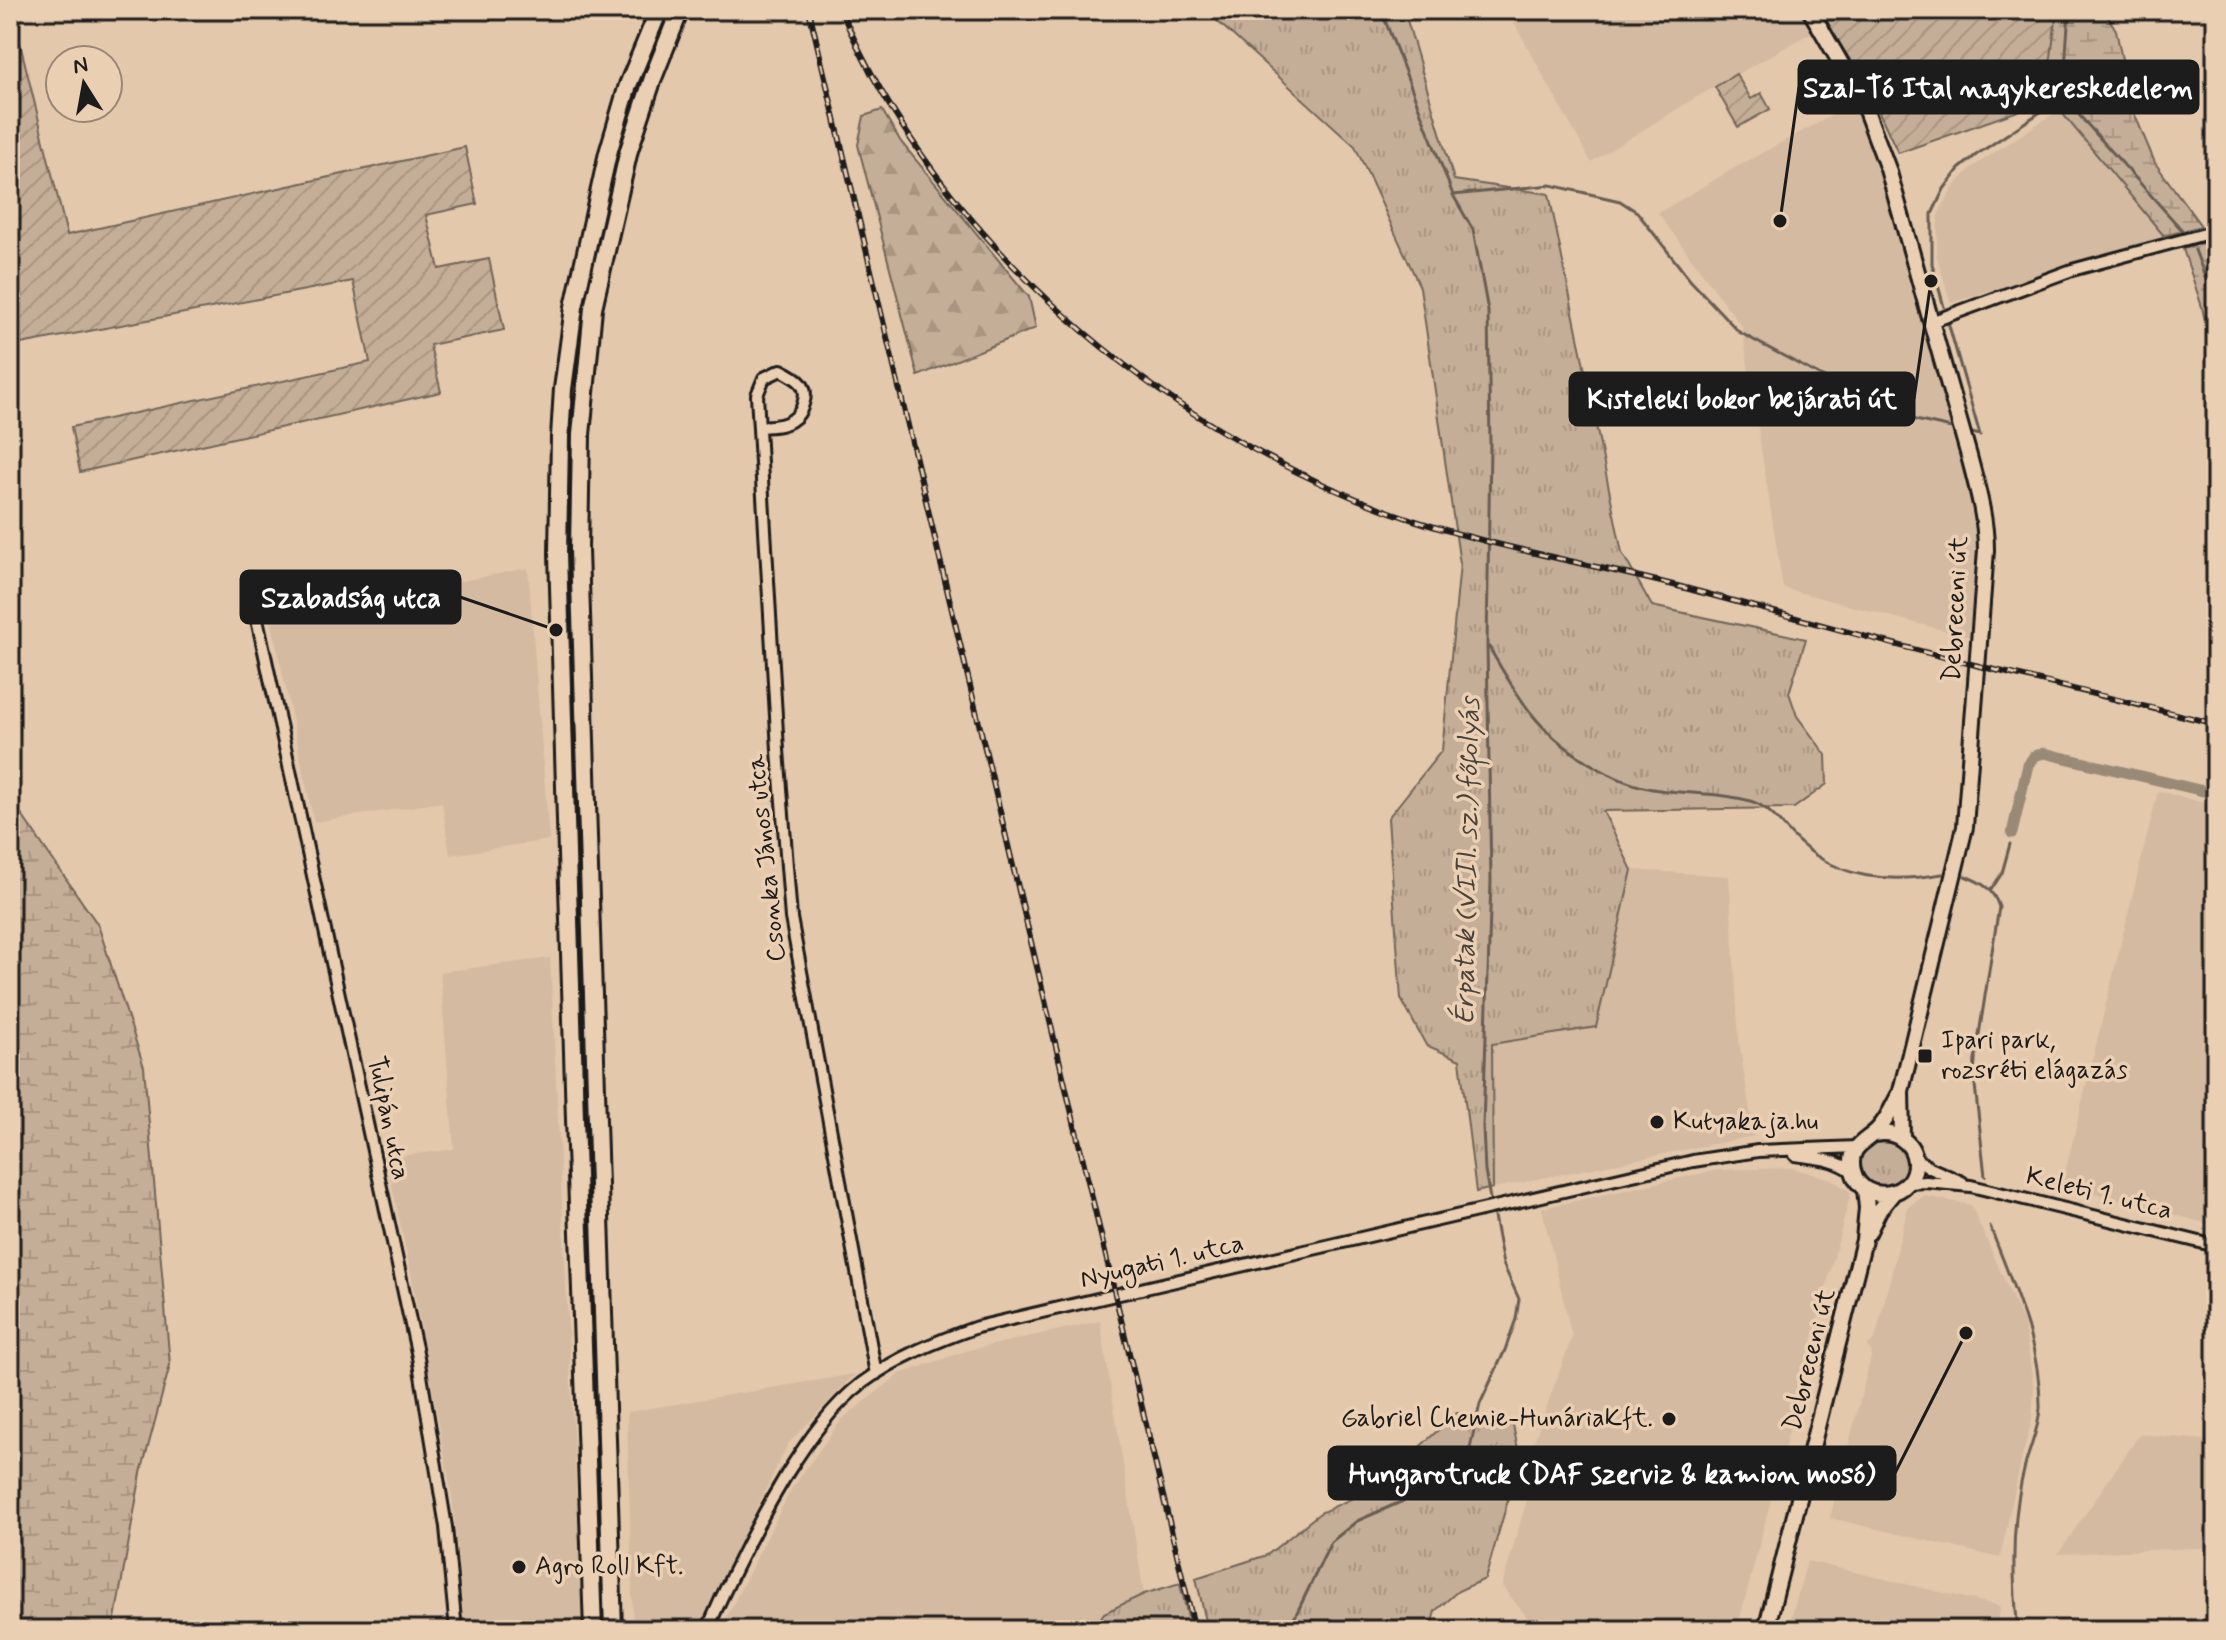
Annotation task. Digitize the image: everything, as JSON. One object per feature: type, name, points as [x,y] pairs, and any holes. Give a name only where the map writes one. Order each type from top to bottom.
[{"type":"main road","points":[[593,1630],[558,554],[560,437],[574,307],[608,153],[628,85],[659,10]]},
{"type":"main road","points":[[613,1630],[580,580],[580,467],[593,308],[629,150],[680,10]]},
{"type":"street","name":"Debreceni út","points":[[1810,10],[1862,100],[1888,169],[1981,500],[1986,530],[1965,827],[1901,1091]]},
{"type":"street","points":[[1931,322],[2072,270],[2216,231]]},
{"type":"street","name":"Csonka János utca","points":[[759,427],[781,425],[793,420],[803,408],[806,392],[802,383],[781,370],[764,378],[757,395],[778,750],[791,918],[876,1374]]},
{"type":"street","name":"Tulipán utca","points":[[257,619],[418,1357],[446,1527],[456,1630]]},
{"type":"street","points":[[1875,1134],[1901,1091]]},
{"type":"street","points":[[1901,1091],[1902,1138]]},
{"type":"street","points":[[1889,1133],[1902,1138],[1914,1157],[1915,1166],[1908,1183],[1892,1194],[1875,1194],[1865,1189],[1853,1172],[1857,1147],[1875,1134],[1889,1133]]},
{"type":"street","name":"Nyugati 1. utca","points":[[707,1630],[762,1514],[814,1432],[841,1402],[876,1374],[919,1350],[977,1327],[1693,1161],[1744,1153],[1857,1147]]},
{"type":"street","name":"Nyugati 1. utca","points":[[1769,1151],[1836,1162],[1853,1172]]},
{"type":"street","points":[[1914,1157],[1930,1168],[1971,1186]]},
{"type":"street","points":[[1908,1183],[1971,1186]]},
{"type":"street","name":"Keleti 1. utca","points":[[1971,1186],[2216,1246]]},
{"type":"street","points":[[1864,1240],[1865,1189]]},
{"type":"street","points":[[1864,1240],[1879,1210],[1892,1194]]},
{"type":"street","name":"Debreceni út","points":[[1766,1630],[1864,1240]]},
{"type":"shaded area","points":[[1523,10],[1818,10],[1827,24],[1695,98],[1591,162],[1511,17]]},
{"type":"shaded area","points":[[1855,103],[1879,163],[1968,474],[1977,530],[1973,638],[1783,588],[1742,327],[1658,213]]},
{"type":"shaded area","points":[[2059,110],[2164,236],[1951,303],[1937,257],[1938,215],[1952,189],[1971,168]]},
{"type":"shaded area","points":[[528,568],[549,840],[450,855],[442,802],[314,822],[271,619]]},
{"type":"shaded area","points":[[2158,791],[2216,806],[2216,1226],[2062,1185]]},
{"type":"shaded area","points":[[1632,870],[1729,876],[1739,1042],[1754,1136],[1493,1188],[1492,1044],[1596,1027]]},
{"type":"shaded area","points":[[550,958],[583,1630],[465,1630],[452,1496],[410,1268],[386,1158],[454,1149],[440,972]]},
{"type":"shaded area","points":[[1793,1168],[1831,1179],[1851,1192],[1737,1630],[1535,1630],[1502,1586],[1528,1496],[1515,1494],[1572,1337],[1542,1208],[1717,1170]]},
{"type":"shaded area","points":[[1924,1196],[1971,1205],[2024,1324],[2034,1389],[2032,1420],[2000,1558],[1830,1518],[1872,1353],[1867,1346],[1875,1339],[1908,1207]]},
{"type":"shaded area","points":[[1100,1321],[1144,1594],[1104,1613],[1093,1630],[720,1630],[792,1488],[842,1419],[900,1374],[969,1350]]},
{"type":"shaded area","points":[[855,1374],[788,1444],[697,1630],[633,1630],[627,1412]]},
{"type":"shaded area","points":[[2140,1434],[2216,1441],[2216,1547],[2058,1554]]},
{"type":"shaded area","points":[[1807,1561],[2000,1606],[1998,1630],[1788,1630]]},
{"type":"shaded area","points":[[2216,1615],[2216,1630],[2076,1630]]},
{"type":"green space","points":[[1205,10],[1404,10],[1454,180],[1549,194],[1622,553],[1652,606],[1806,639],[1789,693],[1797,716],[1826,755],[1827,784],[1794,808],[1603,811],[1632,870],[1596,1027],[1492,1044],[1493,1188],[1476,1192],[1460,1060],[1426,1045],[1401,999],[1388,818],[1442,750],[1460,564],[1420,287],[1355,146]]},
{"type":"green space","points":[[1818,10],[2057,10],[2041,103],[1898,153],[1867,86]]},
{"type":"green space","points":[[2057,10],[2104,10],[2116,30],[2132,108],[2155,163],[2201,226],[2164,236],[2063,114],[2041,103]]},
{"type":"green space","points":[[10,15],[13,15],[67,235],[465,147],[477,204],[426,215],[439,269],[489,259],[504,330],[430,345],[441,392],[80,472],[71,427],[370,362],[353,281],[10,346]]},
{"type":"green space","points":[[1736,74],[1751,99],[1761,93],[1770,109],[1738,127],[1715,87]]},
{"type":"green space","points":[[882,110],[901,142],[1029,297],[1036,328],[918,376],[858,145],[864,116]]},
{"type":"green space","points":[[2206,242],[2216,269],[2216,373],[2202,307],[2183,249]]},
{"type":"green space","points":[[10,798],[98,925],[144,1067],[170,1365],[141,1473],[113,1630],[10,1630]]},
{"type":"green space","points":[[1884,1140],[1901,1147],[1908,1164],[1901,1181],[1884,1188],[1867,1181],[1860,1164],[1867,1147]]},
{"type":"green space","points":[[1457,1413],[1513,1425],[1520,1459],[1485,1579],[1458,1591],[1435,1611],[1430,1630],[1208,1630],[1196,1578],[1267,1555],[1320,1513],[1362,1494],[1392,1472]]},
{"type":"green space","points":[[1180,1583],[1191,1630],[1093,1630],[1104,1613],[1144,1594]]},
{"type":"waterway","name":"Érpatak (VIII. sz.) főfolyás","points":[[1381,10],[1453,195],[1473,230],[1488,311],[1490,445],[1487,645],[1491,881],[1483,1127],[1485,1171],[1491,1204]]},
{"type":"waterway","points":[[1944,307],[1932,264],[1932,214],[1944,189],[1959,169],[2063,97],[2069,10]]},
{"type":"waterway","points":[[2063,97],[2182,230]]},
{"type":"waterway","points":[[1453,195],[1551,185],[1620,201],[1637,212],[1690,280],[1739,332],[1893,415],[1956,429]]},
{"type":"waterway","points":[[2195,250],[2216,306]]},
{"type":"waterway","points":[[1948,322],[1980,435],[1972,433]]},
{"type":"waterway","points":[[1489,647],[1542,726],[1606,773],[1642,787],[1725,796],[1760,805],[1816,855],[1849,871],[1885,878],[1942,874]]},
{"type":"waterway","points":[[2012,833],[2028,765],[2034,756],[2044,753],[2216,794]]},
{"type":"waterway","points":[[1991,890],[2002,873],[2010,844]]},
{"type":"waterway","points":[[1965,876],[1986,887],[1999,907],[1974,1076],[1985,1176]]},
{"type":"waterway","name":"Érpatak (VIII. sz.) főfolyás","points":[[1286,1630],[1331,1542],[1357,1521],[1445,1478],[1468,1457],[1480,1404],[1505,1350],[1516,1319],[1519,1299],[1503,1264],[1493,1211]]},
{"type":"waterway","points":[[1990,1226],[2024,1315],[2039,1384],[2039,1416],[2020,1486],[2015,1527],[2018,1630]]},
{"type":"railway","points":[[809,10],[1195,1630]]},
{"type":"railway","points":[[841,10],[883,94],[935,174],[996,248],[1065,315],[1140,376],[1220,430],[1304,475],[1390,512],[1463,535],[1689,589],[1943,657],[2216,724]]},
{"type":"place","name":"Szal-Tó Ital nagykereskedelem","points":[[1780,221]]},
{"type":"place","name":"Kisteleki bokor bejárati út","points":[[1931,281]]},
{"type":"place","name":"Szabadság utca","points":[[556,630]]},
{"type":"place","name":"Ipari park, rozsréti elágazás","points":[[1925,1056]]},
{"type":"place","name":"Kutyakaja.hu","points":[[1657,1122]]},
{"type":"place","name":"Hungarotruck (DAF szerviz & kamion mosó)","points":[[1966,1333]]},
{"type":"place","name":"Gabriel Chemie-HunáriaKft.","points":[[1669,1419]]},
{"type":"place","name":"Agro Roll Kft.","points":[[519,1567]]}]
